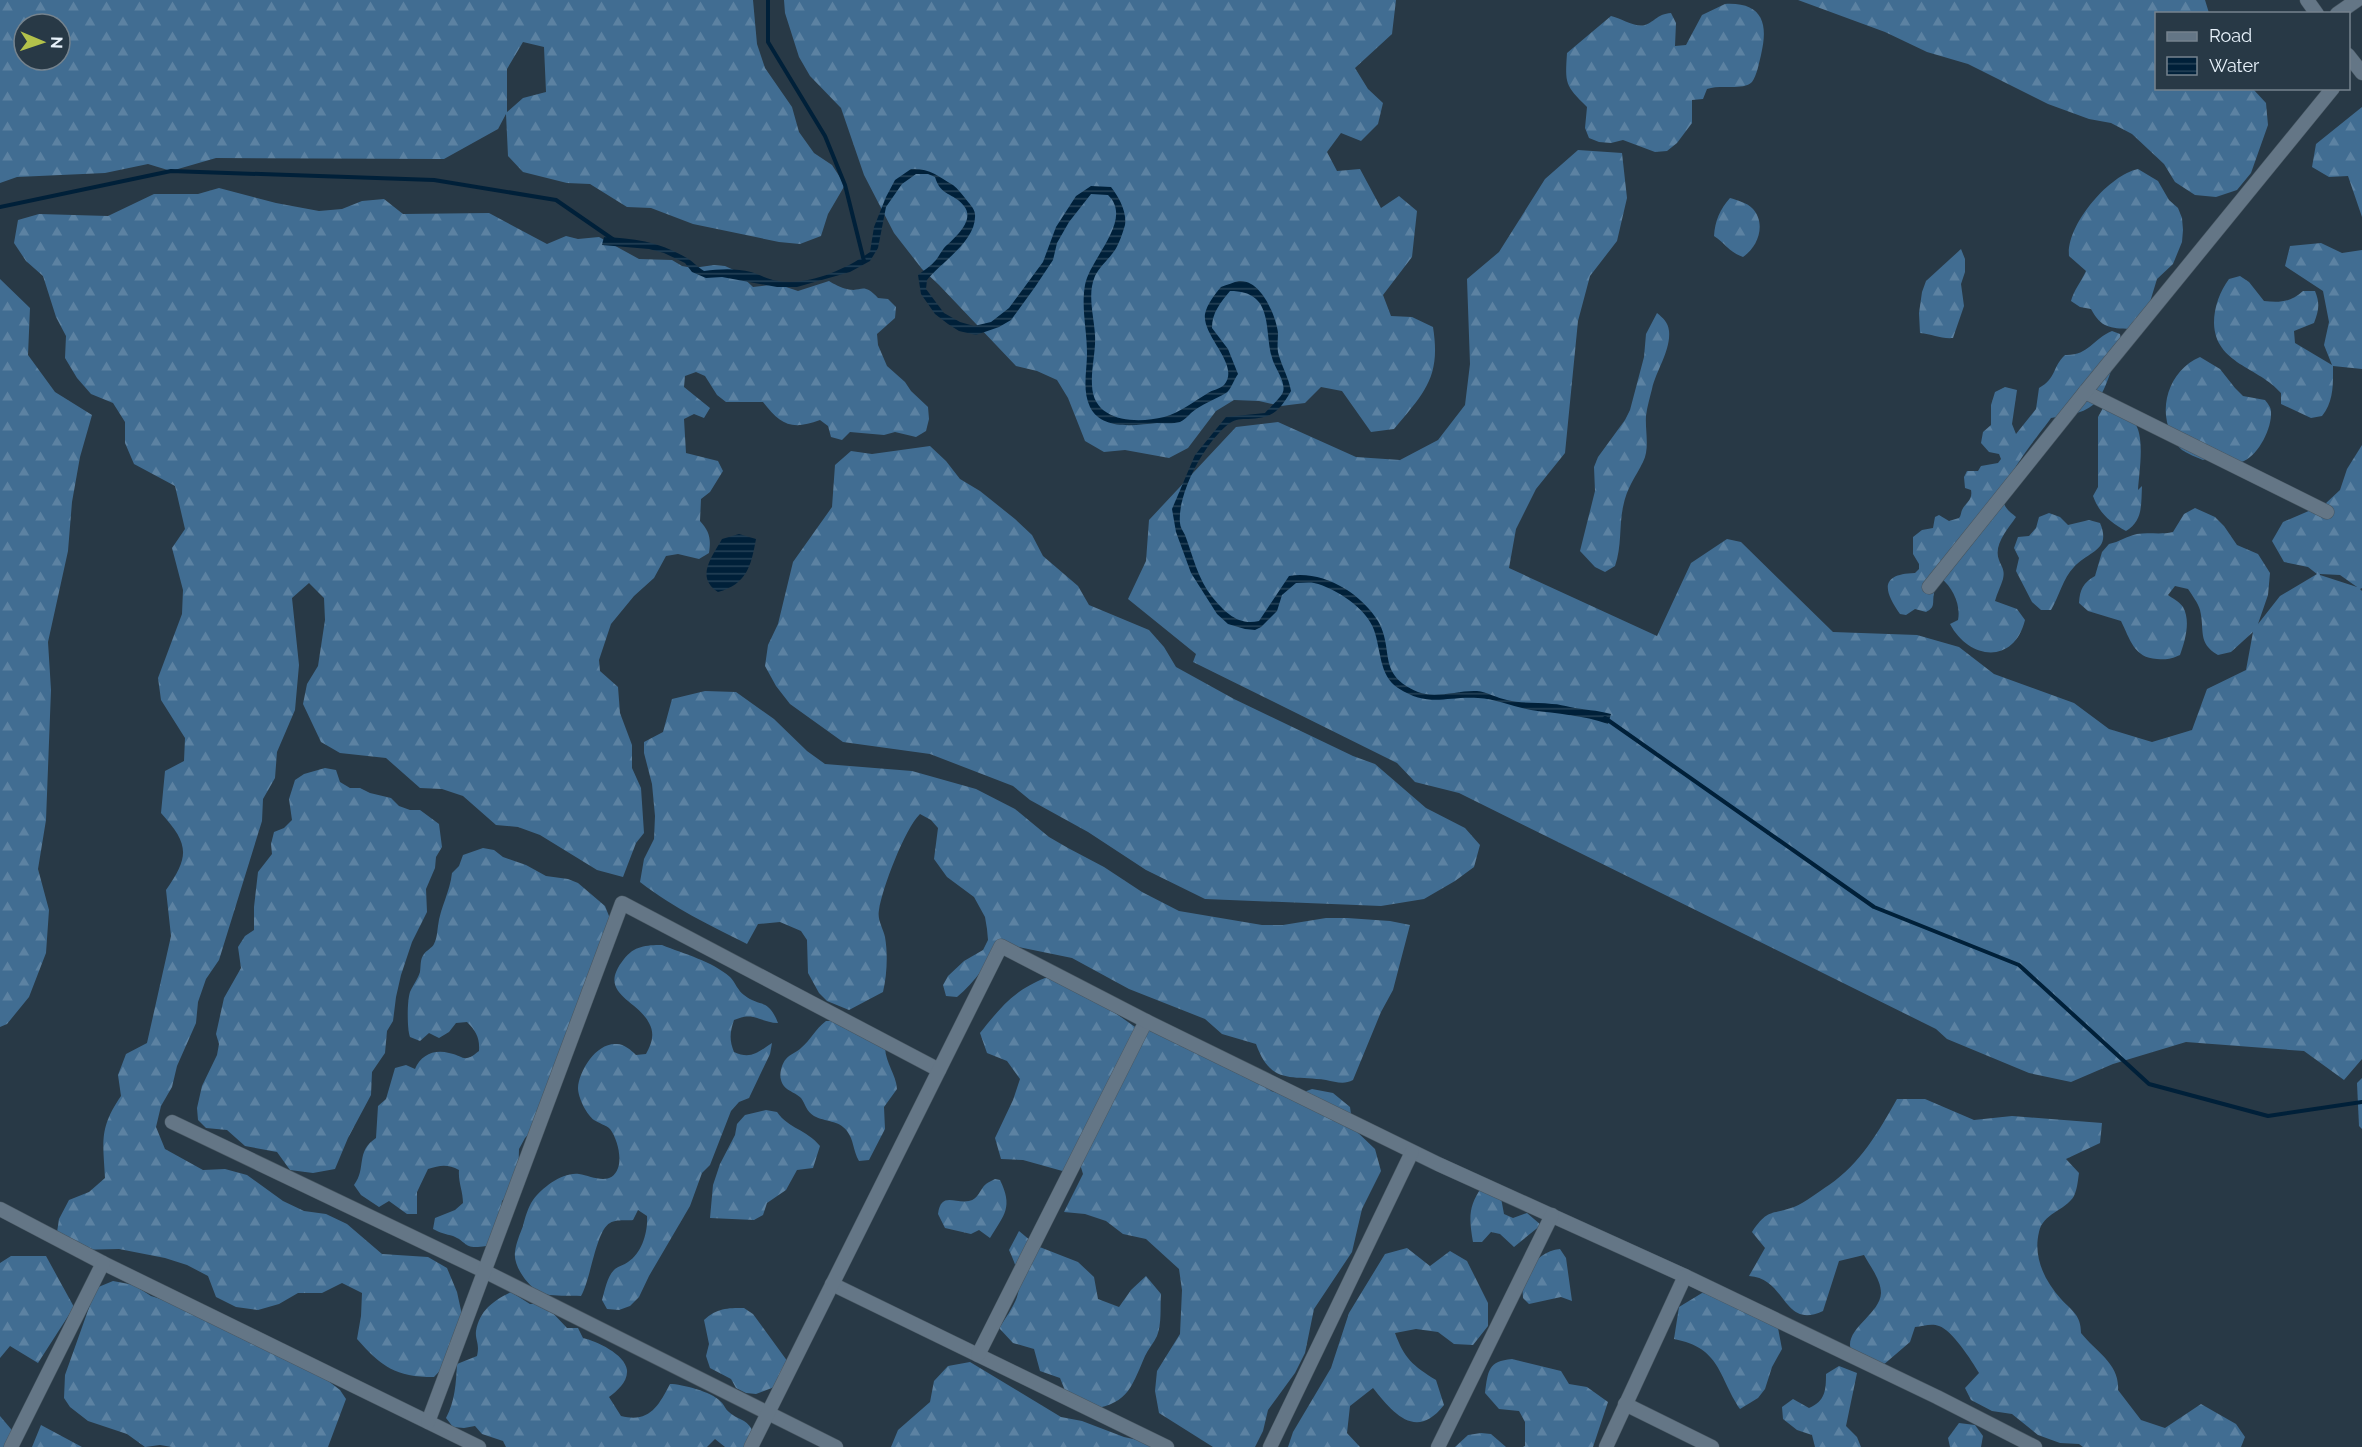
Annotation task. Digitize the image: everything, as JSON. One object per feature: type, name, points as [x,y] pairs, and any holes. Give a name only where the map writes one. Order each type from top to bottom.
[{"type":"street","points":[[2340,12],[2357,0]]},
{"type":"street","points":[[1929,587],[2331,90]]},
{"type":"street","points":[[2085,392],[2327,512]]},
{"type":"street","points":[[428,1422],[622,903],[939,1070]]},
{"type":"street","points":[[751,1447],[1000,946],[1412,1152],[1685,1276],[1937,1397],[2035,1447]]},
{"type":"street","points":[[978,1355],[1146,1021]]},
{"type":"street","points":[[172,1122],[484,1271],[836,1447]]},
{"type":"street","points":[[1270,1447],[1412,1152]]},
{"type":"street","points":[[0,1209],[103,1263],[479,1447]]},
{"type":"street","points":[[1438,1447],[1552,1215]]},
{"type":"street","points":[[11,1447],[103,1263]]},
{"type":"street","points":[[1606,1447],[1685,1276]]},
{"type":"street","points":[[832,1284],[1167,1447]]},
{"type":"street","points":[[1625,1404],[1712,1447]]},
{"type":"green space","points":[[0,0],[753,0],[757,44],[765,68],[792,107],[799,132],[814,153],[832,165],[845,185],[828,214],[821,236],[800,244],[779,242],[693,224],[651,208],[627,207],[590,184],[567,183],[523,172],[508,156],[506,114],[498,129],[444,159],[216,158],[171,171],[148,164],[105,173],[17,177],[0,183]],"holes":[[[523,42],[544,47],[546,92],[523,98],[507,112],[507,69]]]},
{"type":"green space","points":[[784,0],[1396,0],[1392,34],[1355,68],[1368,89],[1383,103],[1378,124],[1361,141],[1341,133],[1327,152],[1337,171],[1360,169],[1381,208],[1399,196],[1417,211],[1412,257],[1383,295],[1391,316],[1412,317],[1433,327],[1435,359],[1422,394],[1394,429],[1371,432],[1342,391],[1321,387],[1305,403],[1281,406],[1259,401],[1234,400],[1216,411],[1188,448],[1169,458],[1125,450],[1104,452],[1085,441],[1068,398],[1057,380],[1037,371],[1016,366],[922,269],[894,233],[864,175],[841,108],[810,76],[799,57],[785,13]]},
{"type":"green space","points":[[1798,0],[2205,0],[2209,12],[2155,12],[2155,90],[2254,90],[2266,103],[2268,125],[2251,173],[2237,190],[2216,197],[2195,195],[2175,182],[2164,164],[2132,134],[2111,123],[2089,119],[2048,104],[1968,64],[1927,52],[1885,32]]},
{"type":"green space","points":[[1725,4],[1737,4],[1755,11],[1763,24],[1763,44],[1758,69],[1752,82],[1737,87],[1707,89],[1703,99],[1692,100],[1692,123],[1677,143],[1667,151],[1655,152],[1623,140],[1611,143],[1589,138],[1585,128],[1587,107],[1574,94],[1568,83],[1567,53],[1611,16],[1641,26],[1671,13],[1676,23],[1675,46],[1686,45],[1702,15]]},
{"type":"green space","points":[[2362,107],[2362,217],[2348,176],[2329,177],[2312,167],[2316,144]]},
{"type":"green space","points":[[1578,150],[1622,153],[1627,198],[1617,241],[1590,276],[1578,321],[1565,453],[1536,489],[1516,529],[1509,568],[1657,636],[1691,563],[1727,539],[1741,542],[1833,632],[1917,635],[1959,647],[1994,674],[2074,703],[2109,729],[2152,742],[2192,730],[2207,689],[2246,670],[2253,632],[2231,652],[2218,655],[2204,641],[2200,610],[2195,599],[2188,589],[2175,586],[2168,595],[2182,605],[2187,618],[2180,655],[2164,659],[2149,658],[2143,655],[2130,641],[2121,621],[2088,611],[2079,603],[2083,587],[2095,576],[2102,552],[2109,544],[2133,535],[2173,532],[2184,514],[2195,508],[2215,517],[2237,545],[2258,554],[2270,573],[2268,595],[2258,624],[2280,596],[2317,574],[2308,567],[2284,562],[2272,541],[2283,522],[2325,504],[2340,490],[2347,469],[2362,445],[2362,588],[2360,589],[2362,591],[2362,1059],[2344,1080],[2304,1051],[2186,1042],[2113,1064],[2071,1082],[2029,1073],[1947,1039],[1936,1029],[1459,793],[1415,782],[1397,763],[1193,662],[1196,654],[1128,599],[1146,561],[1149,520],[1236,427],[1278,422],[1356,457],[1400,460],[1438,440],[1465,405],[1470,364],[1467,279],[1499,252],[1545,179]],"holes":[[[2320,574],[2340,575],[2357,587]]]},
{"type":"green space","points":[[2138,169],[2158,181],[2169,200],[2178,208],[2182,218],[2182,242],[2173,264],[2157,279],[2150,302],[2130,329],[2117,328],[2107,326],[2098,320],[2091,309],[2080,307],[2071,301],[2086,271],[2069,256],[2070,244],[2074,230],[2092,203],[2115,181]]},
{"type":"green space","points":[[219,188],[276,203],[319,211],[342,209],[362,201],[384,199],[403,214],[489,213],[547,244],[566,236],[578,239],[599,237],[639,259],[672,260],[682,266],[693,268],[725,266],[736,271],[753,287],[777,284],[798,291],[829,281],[847,289],[869,290],[878,298],[888,299],[896,307],[895,318],[877,334],[878,345],[887,366],[928,407],[929,419],[926,431],[916,437],[895,432],[884,435],[850,432],[842,440],[831,437],[828,426],[820,420],[801,425],[787,423],[775,416],[763,402],[726,402],[717,395],[705,376],[696,372],[685,376],[684,387],[710,408],[704,418],[694,414],[684,419],[686,453],[718,461],[723,471],[710,492],[701,499],[700,521],[709,536],[709,553],[699,559],[678,554],[666,556],[654,578],[634,596],[611,624],[599,660],[600,671],[618,687],[620,713],[632,745],[632,768],[641,788],[644,833],[636,843],[623,877],[597,870],[540,835],[518,827],[496,825],[463,796],[442,789],[420,788],[386,758],[340,753],[321,742],[303,704],[307,684],[318,666],[325,620],[324,598],[309,583],[292,598],[299,665],[295,710],[277,752],[275,778],[263,799],[262,821],[219,960],[206,979],[198,1002],[196,1023],[177,1066],[172,1087],[161,1106],[156,1127],[165,1149],[203,1170],[225,1169],[247,1175],[283,1201],[304,1211],[326,1214],[347,1224],[382,1254],[428,1257],[447,1268],[457,1292],[462,1315],[450,1360],[434,1377],[421,1377],[399,1372],[382,1363],[366,1349],[357,1339],[362,1293],[342,1283],[322,1293],[298,1293],[279,1304],[258,1310],[236,1307],[216,1297],[208,1276],[187,1265],[119,1249],[75,1250],[56,1239],[59,1219],[69,1200],[89,1192],[105,1178],[104,1135],[109,1117],[121,1096],[118,1075],[126,1054],[147,1043],[171,936],[166,890],[179,868],[183,850],[177,833],[161,813],[165,771],[184,761],[185,738],[161,700],[158,678],[182,614],[183,590],[172,548],[185,529],[175,486],[134,464],[125,443],[125,422],[113,403],[91,394],[77,378],[65,358],[66,336],[56,317],[43,276],[26,261],[14,243],[18,220],[39,214],[108,216],[154,194],[198,194]]},
{"type":"green space","points":[[1730,198],[1750,206],[1757,214],[1759,221],[1759,234],[1756,241],[1743,257],[1714,236],[1723,206]]},
{"type":"green space","points":[[2321,243],[2342,253],[2362,250],[2362,369],[2333,366],[2329,404],[2322,416],[2311,418],[2281,404],[2281,393],[2272,384],[2240,364],[2222,348],[2216,337],[2214,317],[2218,300],[2229,279],[2240,276],[2249,282],[2264,301],[2285,301],[2303,291],[2315,291],[2318,307],[2314,323],[2294,331],[2295,343],[2332,365],[2324,345],[2329,322],[2323,291],[2285,266],[2290,246]]},
{"type":"green space","points":[[1961,249],[1965,259],[1965,272],[1961,284],[1964,306],[1953,338],[1920,333],[1919,313],[1926,281]]},
{"type":"green space","points":[[0,279],[30,308],[28,355],[55,392],[92,415],[80,457],[72,502],[68,551],[48,642],[51,690],[46,820],[38,869],[49,910],[46,953],[29,997],[7,1024],[0,1027]]},
{"type":"green space","points":[[1657,313],[1668,325],[1668,346],[1654,382],[1647,409],[1645,457],[1629,488],[1623,507],[1617,559],[1615,566],[1605,572],[1595,567],[1580,551],[1595,491],[1594,467],[1598,457],[1630,410],[1644,357],[1646,334]]},
{"type":"green space","points":[[2112,331],[2120,334],[2121,340],[2100,397],[2081,412],[2051,418],[2015,468],[2005,489],[2004,504],[2016,517],[2002,537],[1998,549],[2004,576],[1995,601],[2017,609],[2025,620],[2019,635],[2011,645],[2001,651],[1979,650],[1968,645],[1950,624],[1958,620],[1957,603],[1941,578],[1929,610],[1926,612],[1915,609],[1906,615],[1900,614],[1888,591],[1888,585],[1895,577],[1915,573],[1919,569],[1919,564],[1913,554],[1913,537],[1922,530],[1933,528],[1935,517],[1939,515],[1949,521],[1959,518],[1971,496],[1971,490],[1965,488],[1964,477],[1967,471],[1978,471],[1981,466],[1998,463],[2001,459],[1999,454],[1989,452],[1981,443],[1983,432],[1991,425],[1991,405],[1995,392],[2005,387],[2017,390],[2012,424],[2016,434],[2036,409],[2039,388],[2049,380],[2065,355],[2073,355],[2085,350]]},
{"type":"green space","points":[[2200,357],[2220,369],[2243,396],[2265,400],[2270,407],[2271,418],[2264,440],[2255,453],[2244,461],[2234,463],[2214,458],[2203,460],[2179,447],[2169,428],[2166,404],[2173,381],[2189,363]]},
{"type":"green space","points":[[2103,408],[2130,418],[2137,427],[2141,444],[2138,490],[2142,486],[2141,506],[2136,522],[2126,531],[2106,517],[2093,496],[2098,487],[2098,417]]},
{"type":"green space","points":[[930,446],[960,479],[980,491],[1032,535],[1043,556],[1078,586],[1089,605],[1149,630],[1164,647],[1176,667],[1234,699],[1353,756],[1375,764],[1426,808],[1465,828],[1480,845],[1474,867],[1424,899],[1381,906],[1205,899],[1146,870],[1088,832],[1030,800],[1013,786],[930,754],[843,742],[790,704],[776,686],[765,666],[768,645],[778,624],[793,562],[832,507],[835,465],[851,451],[872,454]]},
{"type":"green space","points":[[2049,513],[2060,517],[2068,525],[2089,520],[2100,523],[2103,539],[2097,550],[2070,571],[2051,610],[2041,610],[2032,602],[2016,571],[2019,558],[2014,548],[2018,537],[2029,536],[2036,528],[2039,517]]},
{"type":"green space","points":[[705,691],[736,692],[774,719],[807,751],[825,764],[912,771],[976,789],[1015,809],[1049,837],[1179,911],[1262,925],[1347,918],[1410,925],[1393,990],[1381,1012],[1353,1080],[1340,1083],[1283,1076],[1268,1066],[1256,1044],[1222,1034],[1205,1019],[1129,989],[1072,958],[999,943],[981,972],[964,991],[957,997],[946,996],[943,985],[948,976],[964,961],[983,950],[988,940],[987,929],[985,917],[974,897],[947,877],[934,859],[938,828],[931,820],[920,814],[914,821],[895,859],[879,910],[887,950],[883,992],[849,1010],[827,1001],[819,993],[808,973],[807,940],[801,931],[780,922],[758,924],[747,944],[679,908],[640,882],[644,859],[654,839],[655,816],[644,742],[663,732],[672,699]]},
{"type":"green space","points":[[325,768],[336,770],[340,782],[350,788],[360,788],[391,798],[399,806],[410,810],[420,810],[439,824],[442,847],[436,857],[435,868],[426,889],[427,912],[412,942],[401,975],[393,1021],[387,1031],[385,1053],[372,1072],[371,1095],[348,1138],[335,1169],[313,1173],[290,1170],[277,1152],[245,1146],[227,1130],[206,1128],[198,1120],[197,1108],[202,1086],[217,1055],[219,1044],[216,1034],[224,998],[241,968],[238,947],[245,936],[254,930],[258,872],[272,854],[271,844],[274,832],[284,828],[292,820],[289,799],[295,780],[304,774]]},
{"type":"green space","points":[[483,848],[494,850],[503,857],[526,865],[546,876],[578,883],[605,906],[610,928],[541,1121],[525,1138],[519,1149],[518,1183],[502,1201],[498,1227],[486,1246],[473,1247],[466,1245],[458,1238],[433,1229],[435,1218],[455,1210],[463,1203],[459,1170],[444,1166],[428,1169],[417,1192],[417,1214],[407,1214],[389,1201],[379,1207],[361,1195],[354,1185],[358,1179],[363,1155],[376,1138],[378,1106],[386,1099],[395,1068],[406,1065],[415,1069],[424,1057],[433,1053],[443,1052],[467,1058],[479,1051],[477,1035],[467,1022],[456,1023],[449,1032],[439,1038],[429,1033],[420,1041],[410,1037],[408,1002],[410,992],[420,972],[421,960],[435,942],[452,873],[459,866],[463,855]]},
{"type":"green space","points":[[662,945],[723,971],[744,995],[771,1009],[778,1023],[752,1017],[741,1018],[734,1020],[731,1036],[734,1052],[750,1055],[772,1043],[770,1054],[749,1098],[739,1102],[731,1111],[710,1165],[702,1173],[690,1206],[639,1297],[630,1306],[619,1310],[607,1309],[602,1300],[610,1275],[615,1269],[633,1258],[643,1242],[647,1216],[638,1210],[633,1220],[615,1221],[605,1227],[581,1296],[541,1293],[528,1283],[518,1268],[515,1257],[518,1239],[533,1200],[547,1186],[559,1178],[573,1174],[606,1179],[615,1174],[618,1168],[619,1153],[615,1137],[610,1129],[591,1118],[578,1092],[579,1081],[590,1058],[610,1045],[622,1045],[636,1055],[646,1054],[652,1038],[651,1027],[643,1015],[616,988],[614,980],[624,959],[632,951],[646,946]]},
{"type":"green space","points":[[1045,978],[1067,979],[1138,1029],[1180,1036],[1258,1073],[1271,1091],[1291,1097],[1312,1089],[1333,1093],[1350,1107],[1353,1128],[1375,1149],[1381,1171],[1362,1209],[1352,1252],[1314,1309],[1305,1353],[1295,1373],[1268,1410],[1263,1431],[1255,1447],[1213,1447],[1159,1413],[1155,1391],[1157,1371],[1180,1334],[1182,1290],[1179,1269],[1146,1239],[1123,1234],[1106,1221],[1085,1214],[1064,1212],[1083,1174],[1077,1154],[1066,1172],[1023,1160],[1001,1159],[995,1138],[1020,1079],[1007,1061],[987,1053],[980,1033],[1016,994]]},
{"type":"green space","points":[[826,1021],[837,1021],[885,1048],[895,1079],[897,1089],[884,1107],[885,1129],[869,1160],[859,1161],[851,1138],[844,1127],[811,1114],[801,1098],[782,1084],[781,1072],[785,1061],[804,1045]]},
{"type":"green space","points":[[2362,1078],[2362,1129],[2359,1126],[2357,1083]]},
{"type":"green space","points":[[1897,1099],[1925,1099],[1974,1120],[2012,1116],[2102,1123],[2100,1143],[2066,1159],[2079,1173],[2077,1188],[2070,1201],[2049,1216],[2041,1226],[2038,1250],[2041,1268],[2055,1292],[2078,1317],[2081,1333],[2111,1366],[2118,1381],[2118,1390],[2141,1420],[2165,1428],[2201,1404],[2236,1424],[2245,1437],[2241,1447],[2083,1447],[2079,1444],[2060,1443],[2038,1435],[2012,1414],[1992,1411],[1971,1400],[1965,1388],[1979,1373],[1956,1339],[1936,1325],[1915,1327],[1910,1342],[1875,1372],[1862,1368],[1857,1365],[1854,1358],[1850,1346],[1851,1338],[1876,1307],[1881,1293],[1877,1278],[1864,1255],[1839,1261],[1823,1311],[1810,1315],[1799,1314],[1771,1285],[1749,1276],[1765,1248],[1752,1232],[1757,1224],[1771,1214],[1803,1202],[1840,1177],[1868,1146]]},
{"type":"green space","points":[[766,1110],[777,1112],[820,1146],[813,1168],[797,1170],[786,1190],[767,1203],[763,1215],[754,1220],[710,1218],[713,1185],[720,1164],[735,1135],[737,1124],[745,1115]]},
{"type":"green space","points":[[995,1179],[1000,1180],[1007,1204],[990,1238],[979,1230],[971,1234],[945,1228],[938,1214],[942,1203],[949,1200],[972,1200],[986,1184]]},
{"type":"green space","points":[[1482,1187],[1501,1198],[1504,1214],[1513,1218],[1527,1213],[1541,1225],[1514,1247],[1500,1234],[1491,1232],[1482,1242],[1473,1242],[1471,1213],[1474,1200]]},
{"type":"green space","points":[[1019,1231],[1037,1246],[1078,1262],[1094,1277],[1098,1299],[1119,1307],[1131,1290],[1146,1276],[1161,1294],[1157,1336],[1130,1387],[1118,1400],[1099,1408],[1085,1410],[1068,1398],[1060,1378],[1040,1371],[1034,1349],[1013,1343],[999,1328],[1019,1290],[1018,1273],[1009,1250]]},
{"type":"green space","points":[[1407,1248],[1430,1266],[1450,1251],[1467,1261],[1488,1303],[1488,1326],[1473,1345],[1454,1344],[1438,1332],[1416,1329],[1395,1333],[1410,1361],[1436,1380],[1444,1405],[1434,1416],[1415,1422],[1397,1414],[1373,1388],[1350,1406],[1347,1433],[1360,1447],[1288,1447],[1293,1432],[1331,1368],[1349,1313],[1385,1254]]},
{"type":"green space","points":[[1560,1249],[1566,1258],[1572,1301],[1561,1297],[1529,1304],[1523,1298],[1522,1283],[1526,1273],[1543,1255]]},
{"type":"green space","points":[[11,1256],[46,1256],[74,1307],[38,1363],[10,1346],[0,1358],[0,1263]]},
{"type":"green space","points":[[113,1281],[134,1285],[151,1296],[203,1312],[318,1373],[340,1390],[346,1399],[328,1447],[172,1447],[160,1445],[145,1447],[127,1434],[88,1421],[70,1407],[64,1398],[65,1375],[96,1288]]},
{"type":"green space","points":[[511,1292],[530,1304],[540,1304],[549,1309],[567,1328],[578,1328],[583,1338],[602,1345],[621,1359],[627,1370],[626,1378],[609,1397],[621,1416],[631,1418],[646,1415],[657,1406],[670,1384],[675,1384],[696,1389],[716,1398],[729,1412],[748,1424],[754,1433],[745,1447],[725,1447],[715,1439],[707,1447],[506,1447],[503,1441],[482,1434],[475,1426],[453,1427],[446,1418],[453,1398],[457,1364],[477,1356],[476,1331],[481,1317],[493,1303]]},
{"type":"green space","points":[[1702,1293],[1733,1297],[1778,1328],[1782,1349],[1772,1367],[1765,1389],[1758,1398],[1740,1409],[1710,1356],[1689,1343],[1674,1339],[1679,1307]]},
{"type":"green space","points":[[744,1308],[753,1314],[788,1362],[777,1386],[756,1394],[746,1393],[736,1388],[731,1379],[710,1368],[706,1356],[709,1344],[704,1320],[722,1310]]},
{"type":"green space","points":[[1512,1359],[1561,1371],[1569,1384],[1587,1387],[1608,1402],[1593,1447],[1523,1447],[1525,1446],[1525,1422],[1519,1411],[1499,1409],[1485,1393],[1491,1368],[1498,1362]]},
{"type":"green space","points":[[970,1362],[1061,1417],[1082,1421],[1124,1437],[1170,1447],[891,1447],[898,1430],[930,1402],[934,1381],[948,1366]]},
{"type":"green space","points":[[1839,1366],[1857,1373],[1846,1426],[1857,1437],[1861,1447],[1815,1447],[1812,1435],[1797,1430],[1783,1419],[1782,1407],[1793,1399],[1809,1408],[1814,1405],[1824,1395],[1826,1374]]},
{"type":"green space","points":[[0,1416],[16,1435],[10,1447],[0,1447]]},
{"type":"green space","points":[[1959,1423],[1975,1425],[1983,1436],[1981,1447],[1950,1447],[1948,1438]]},
{"type":"green space","points":[[41,1425],[82,1447],[32,1447]]},
{"type":"green space","points":[[1491,1434],[1506,1447],[1455,1447],[1468,1435]]},
{"type":"water","points":[[911,169],[928,171],[953,185],[972,207],[975,214],[970,233],[957,250],[927,280],[926,289],[944,313],[960,322],[974,326],[991,322],[1009,308],[1043,262],[1056,227],[1076,196],[1091,186],[1111,187],[1122,205],[1125,225],[1113,253],[1097,272],[1091,290],[1095,341],[1092,385],[1094,397],[1100,407],[1118,418],[1141,420],[1164,417],[1181,410],[1224,385],[1228,377],[1228,369],[1209,332],[1206,310],[1221,287],[1239,281],[1254,286],[1266,300],[1274,317],[1278,333],[1278,352],[1291,391],[1283,404],[1269,415],[1234,421],[1221,431],[1195,468],[1180,511],[1180,526],[1200,576],[1213,598],[1227,613],[1238,620],[1259,621],[1289,576],[1314,576],[1351,592],[1370,610],[1383,632],[1391,670],[1396,678],[1418,692],[1432,695],[1477,691],[1513,701],[1557,704],[1611,714],[1608,724],[1485,699],[1437,700],[1419,698],[1409,694],[1398,688],[1387,677],[1374,630],[1365,614],[1350,600],[1314,583],[1296,583],[1282,595],[1277,611],[1255,630],[1228,624],[1217,614],[1191,573],[1176,532],[1172,509],[1195,455],[1226,417],[1265,413],[1282,395],[1283,384],[1273,361],[1265,315],[1261,306],[1255,298],[1245,293],[1230,291],[1220,304],[1212,323],[1212,328],[1228,349],[1238,374],[1228,392],[1199,407],[1177,423],[1120,425],[1095,415],[1086,394],[1087,353],[1084,294],[1088,274],[1108,239],[1116,216],[1115,205],[1108,195],[1091,194],[1069,222],[1057,243],[1053,260],[1011,320],[976,335],[959,331],[948,324],[935,314],[921,294],[918,275],[936,260],[962,229],[967,218],[964,206],[941,188],[935,177],[928,174],[916,174],[902,184],[886,207],[878,248],[870,261],[850,272],[797,287],[777,287],[722,277],[706,278],[692,272],[685,263],[664,253],[649,249],[602,245],[604,237],[625,238],[656,244],[676,252],[704,271],[739,270],[785,282],[798,282],[824,276],[849,265],[870,252],[874,227],[886,197],[895,180]]},
{"type":"water","points":[[739,534],[756,539],[752,558],[741,579],[728,589],[718,592],[708,580],[710,560],[722,539]]},
{"type":"waterway","points":[[768,0],[768,42],[825,136],[845,185],[864,261]]},
{"type":"waterway","points":[[0,207],[171,171],[434,180],[556,200],[614,240]]},
{"type":"waterway","points":[[1605,718],[1874,907],[2019,965],[2149,1084],[2268,1116],[2362,1102]]}]
